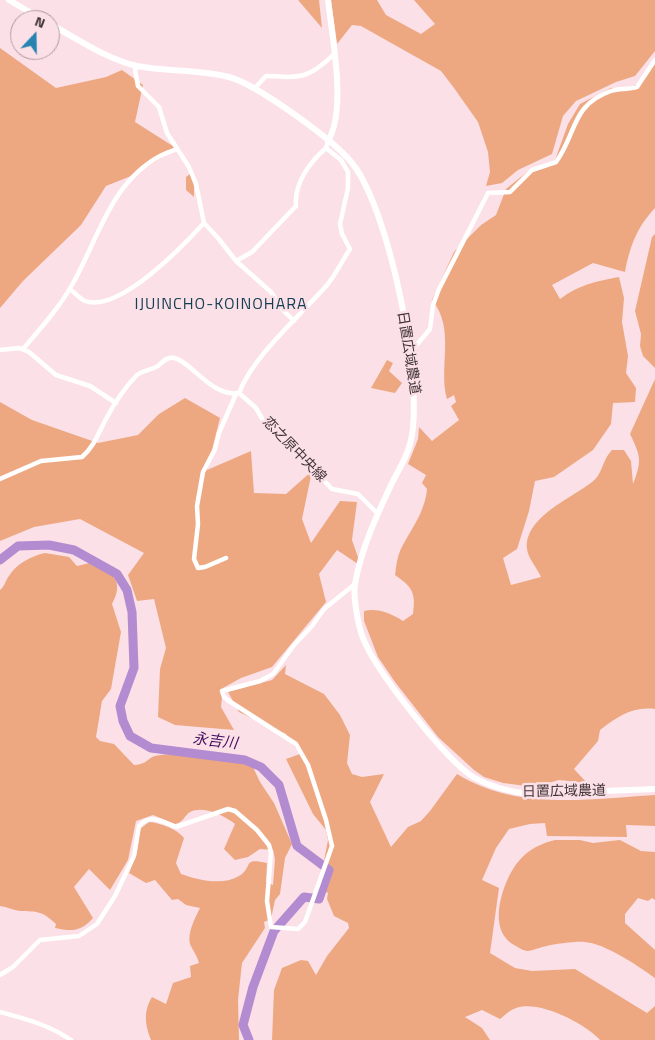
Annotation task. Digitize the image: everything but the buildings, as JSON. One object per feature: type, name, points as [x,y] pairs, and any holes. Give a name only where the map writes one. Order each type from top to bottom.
[{"type":"street","points":[[8,0],[26,10]]},
{"type":"street","points":[[236,261],[252,252],[296,206],[295,194],[303,177],[314,159],[327,145],[334,132],[338,108],[328,0]]},
{"type":"street","name":"日置広域農道","points":[[60,30],[98,51],[138,66],[229,77],[255,88],[327,145],[344,153],[354,165],[376,206],[390,257],[415,392],[414,428],[410,446],[378,514],[362,555],[355,584],[363,637],[374,659],[415,716],[471,776],[498,788],[530,794],[655,789]]},
{"type":"street","points":[[255,88],[266,76],[294,78],[318,70],[334,54]]},
{"type":"street","points":[[409,354],[430,329],[433,305],[439,290],[488,193],[510,192],[532,170],[556,162],[574,122],[590,101],[614,90],[630,90],[638,87],[655,60]]},
{"type":"street","points":[[138,66],[135,70],[138,86],[159,107],[167,133],[189,167],[196,184],[204,224],[236,261],[271,292],[283,310],[294,321]]},
{"type":"street","points":[[226,558],[198,568],[194,559],[198,524],[197,506],[203,472],[215,449],[219,433],[243,384],[258,362],[329,283],[350,249],[342,234],[340,224],[348,188],[348,172],[341,160],[327,145]]},
{"type":"street","points":[[23,349],[70,289],[112,204],[128,183],[159,156],[177,148]]},
{"type":"street","points":[[70,289],[85,301],[106,303],[146,279],[176,253],[204,224]]},
{"type":"street","points":[[0,350],[23,349],[56,375],[90,386],[116,403]]},
{"type":"street","points":[[0,479],[41,461],[82,457],[93,443],[116,403],[138,374],[174,357],[183,361],[199,377],[213,386],[238,394]]},
{"type":"street","name":"恋之原中央線","points":[[238,394],[256,408],[267,427],[289,445],[332,489],[358,494],[378,514]]},
{"type":"street","points":[[0,975],[13,967],[40,940],[79,936],[97,924],[115,896],[134,856],[139,826],[147,819],[154,818],[176,827],[223,809],[235,811],[257,830],[269,845],[271,860],[267,901],[271,927],[298,929],[305,922],[332,846],[326,820],[308,765],[296,744],[224,697],[222,691],[260,680],[273,674],[324,609],[355,584]]},
{"type":"street","points":[[0,1012],[32,1020],[57,1031],[71,1040]]},
{"type":"shaded area","points":[[298,0],[319,0],[322,28]]},
{"type":"shaded area","points":[[331,0],[377,0],[386,15],[421,34],[435,24],[414,0],[655,0],[655,51],[635,76],[616,82],[576,101],[563,116],[552,154],[518,170],[502,183],[486,186],[490,172],[488,152],[478,122],[441,71],[361,26],[352,25],[337,44]]},
{"type":"shaded area","points":[[0,48],[10,55],[10,60],[17,60],[56,88],[106,77],[122,70],[143,85],[135,122],[176,148],[136,174],[106,186],[81,225],[23,281],[0,308]]},
{"type":"shaded area","points":[[655,62],[655,208],[643,222],[635,237],[625,272],[593,263],[552,285],[560,299],[581,287],[619,277],[624,298],[622,322],[628,356],[626,373],[636,388],[635,402],[613,403],[611,424],[593,450],[554,477],[535,481],[529,511],[517,549],[503,558],[511,585],[541,577],[527,549],[528,538],[533,527],[551,509],[596,479],[612,450],[624,450],[631,461],[633,484],[638,470],[639,459],[630,434],[655,379],[655,709],[632,711],[600,730],[598,741],[574,769],[587,783],[559,780],[534,787],[503,783],[484,777],[474,770],[438,737],[378,657],[364,621],[364,611],[384,612],[403,621],[413,614],[414,600],[412,591],[395,575],[399,554],[420,514],[427,489],[422,483],[426,475],[408,464],[418,439],[419,427],[432,441],[459,420],[451,406],[456,402],[454,395],[447,399],[444,374],[445,336],[439,311],[432,300],[454,252],[481,225],[496,215],[506,189],[532,168],[555,160],[568,124],[580,104],[611,88],[630,88],[639,83]]},
{"type":"shaded area","points":[[190,174],[194,186],[194,197],[186,190],[186,177]]},
{"type":"shaded area","points":[[655,234],[655,368],[643,356],[640,346],[641,334],[635,311],[652,237]]},
{"type":"shaded area","points":[[387,360],[393,363],[389,371],[402,383],[395,393],[371,388]]},
{"type":"shaded area","points":[[185,398],[220,418],[207,470],[251,451],[254,493],[286,494],[312,471],[302,519],[311,543],[340,501],[357,502],[352,540],[361,566],[337,550],[319,574],[326,602],[272,667],[241,678],[223,688],[221,707],[234,730],[175,725],[158,717],[160,669],[166,648],[154,599],[137,601],[128,575],[144,553],[80,519],[34,527],[0,541],[0,402],[32,420],[98,443],[138,435],[159,414]]},
{"type":"shaded area","points":[[45,553],[69,557],[77,566],[94,562],[111,574],[117,583],[116,596],[112,604],[121,632],[111,689],[102,701],[96,737],[100,741],[114,744],[134,765],[142,764],[155,756],[176,754],[218,758],[252,765],[260,782],[274,803],[292,844],[285,858],[280,894],[275,900],[271,919],[264,922],[265,928],[242,963],[238,1000],[239,1040],[151,1040],[147,1029],[146,1013],[152,997],[166,1004],[173,983],[191,977],[190,966],[199,963],[189,940],[192,926],[200,908],[186,905],[178,899],[172,900],[155,880],[146,883],[129,873],[137,852],[140,829],[149,822],[168,827],[184,838],[176,863],[181,874],[202,880],[225,881],[239,876],[251,862],[259,861],[267,863],[266,882],[273,885],[275,859],[273,850],[260,849],[248,857],[235,860],[224,849],[235,824],[226,818],[214,812],[195,810],[175,824],[153,815],[136,821],[128,860],[110,890],[89,869],[74,887],[93,918],[81,928],[67,930],[55,928],[56,924],[43,914],[17,911],[0,906],[0,590],[20,564],[29,558]]},
{"type":"shaded area","points":[[286,665],[285,674],[324,694],[340,715],[350,735],[347,763],[352,774],[362,777],[384,774],[370,802],[391,847],[408,827],[421,821],[457,774],[480,786],[528,798],[578,800],[655,795],[655,826],[626,825],[627,837],[547,836],[545,823],[509,829],[496,848],[482,880],[499,888],[490,953],[515,968],[532,971],[575,969],[647,1013],[655,1006],[655,1040],[600,1040],[593,1033],[572,1020],[548,1010],[526,1006],[514,1009],[500,1019],[482,1010],[465,1017],[482,1028],[490,1040],[272,1040],[274,990],[282,968],[301,960],[308,961],[316,975],[327,956],[349,928],[348,923],[334,916],[327,899],[328,893],[319,888],[328,840],[326,830],[313,814],[286,759],[300,754],[286,734],[239,712],[228,692],[272,680]]},
{"type":"shaded area","points":[[555,840],[580,840],[593,843],[620,840],[641,851],[655,852],[655,900],[652,898],[648,901],[638,898],[625,914],[625,923],[655,950],[655,978],[621,956],[592,943],[581,942],[550,945],[528,951],[514,945],[502,933],[499,908],[506,883],[514,867],[531,850]]},
{"type":"waterway","name":"永吉川","points":[[0,560],[18,546],[49,545],[74,550],[117,574],[127,590],[132,612],[134,668],[120,706],[123,721],[130,736],[151,748],[245,760],[261,767],[279,785],[297,846],[329,870],[319,899],[304,897],[274,931],[253,987],[243,1025],[249,1040]]},
{"type":"district","name":"IJUINCHO-KOINOHARA","points":[[221,305]]}]
